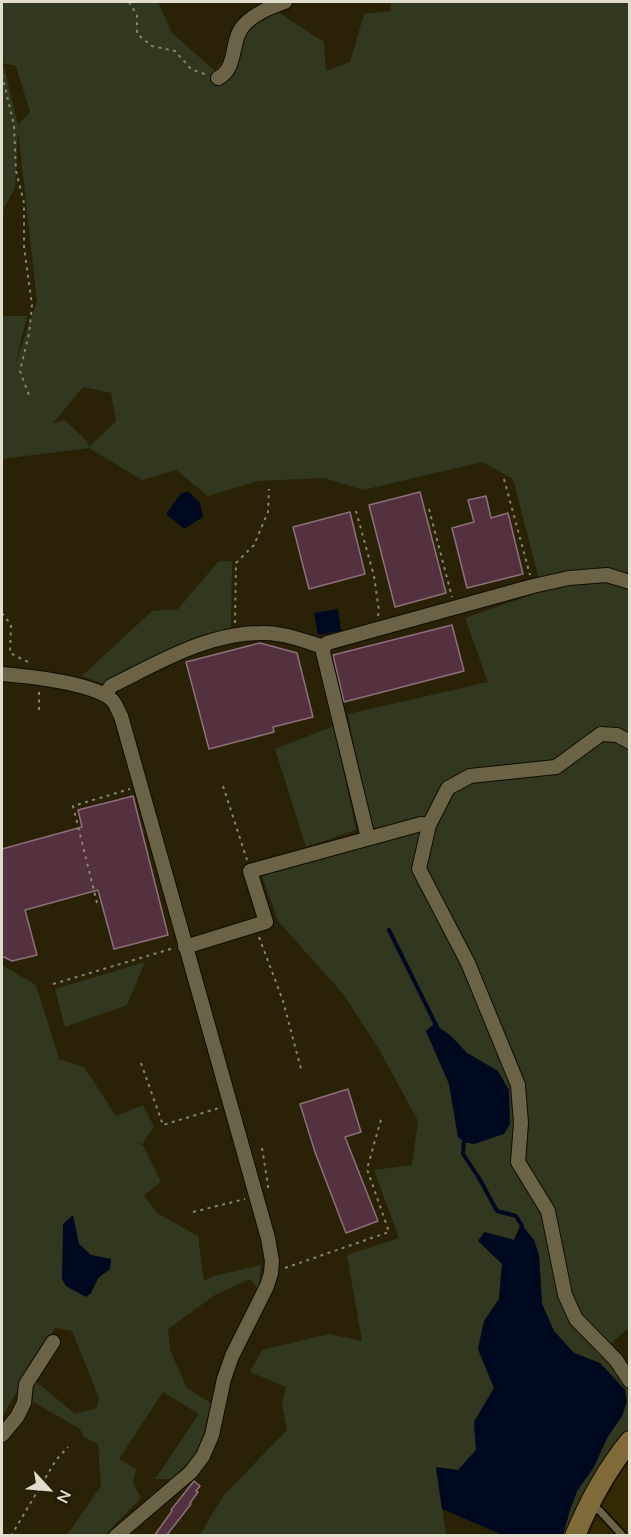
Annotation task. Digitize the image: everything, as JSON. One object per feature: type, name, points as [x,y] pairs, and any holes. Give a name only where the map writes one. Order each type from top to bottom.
[{"type":"street","points":[[218,78],[224,76],[229,69],[243,26],[261,12],[285,2]]},
{"type":"street","points":[[368,838],[323,652],[327,643],[569,578],[606,575],[630,582]]},
{"type":"street","points":[[105,695],[111,686],[197,645],[238,634],[274,634],[324,646]]},
{"type":"street","points":[[2,674],[38,671],[105,695],[113,701],[121,717],[268,1238],[272,1261],[267,1286],[229,1363],[212,1435],[203,1456],[191,1472],[116,1536]]},
{"type":"street","points":[[630,742],[617,735],[601,734],[556,767],[470,776],[448,788],[429,825],[419,868],[468,963],[518,1086],[522,1123],[518,1162],[548,1210],[565,1295],[576,1319],[616,1360],[630,1381]]},
{"type":"street","points":[[185,948],[266,922],[250,871],[421,824],[429,825]]},
{"type":"street","points":[[2,1435],[17,1417],[24,1404],[26,1384],[53,1342]]},
{"type":"street","points":[[575,1536],[605,1476],[630,1441]]},
{"type":"lane","points":[[590,1505],[600,1511],[623,1536]]},
{"type":"path","points":[[129,2],[137,15],[137,34],[152,46],[175,51],[191,69],[218,78]]},
{"type":"path","points":[[2,75],[14,125],[16,171],[24,203],[24,247],[32,305],[29,334],[20,371],[30,398]]},
{"type":"path","points":[[504,479],[533,586]]},
{"type":"path","points":[[238,634],[235,621],[237,563],[254,545],[265,520],[268,512],[269,489]]},
{"type":"path","points":[[429,509],[455,608]]},
{"type":"path","points":[[356,511],[374,576],[379,611],[374,631]]},
{"type":"path","points":[[2,613],[11,625],[10,653],[38,671],[39,710]]},
{"type":"path","points":[[97,903],[73,806],[141,786]]},
{"type":"path","points":[[223,786],[250,871]]},
{"type":"path","points":[[254,926],[283,1001],[301,1069]]},
{"type":"path","points":[[53,984],[177,947],[185,948]]},
{"type":"path","points":[[141,1063],[163,1125],[230,1104]]},
{"type":"path","points":[[271,1273],[389,1232],[366,1170],[382,1116]]},
{"type":"path","points":[[194,1212],[256,1196]]},
{"type":"path","points":[[11,1536],[56,1460],[68,1447]]},
{"type":"shaded area","points":[[629,1462],[629,1535],[589,1536],[616,1481]]},
{"type":"green space","points":[[2,2],[158,2],[172,33],[215,71],[249,27],[278,12],[324,42],[326,71],[350,62],[364,14],[391,11],[391,2],[629,2],[630,1327],[611,1343],[613,1363],[629,1392],[630,1427],[592,1480],[567,1535],[563,1535],[577,1491],[594,1467],[607,1438],[622,1416],[627,1402],[625,1389],[600,1363],[574,1353],[554,1331],[542,1304],[539,1255],[534,1240],[521,1224],[514,1240],[485,1232],[502,1264],[499,1299],[484,1321],[478,1349],[494,1388],[474,1422],[476,1450],[458,1471],[436,1468],[446,1535],[200,1535],[223,1496],[287,1430],[282,1405],[286,1387],[250,1372],[262,1350],[329,1334],[362,1341],[347,1255],[399,1238],[374,1170],[412,1165],[418,1121],[380,1051],[344,995],[278,921],[261,873],[370,832],[348,714],[488,682],[465,618],[542,591],[513,479],[482,462],[363,490],[324,478],[258,481],[208,496],[176,470],[142,480],[89,448],[2,459],[2,316],[27,316],[16,362],[37,301],[18,131],[15,188],[4,208],[2,236]],"holes":[[[3,63],[16,66],[30,112],[18,125]],[[83,387],[111,393],[116,421],[89,447],[87,441],[65,420],[53,423]],[[426,1031],[450,1035],[467,1053],[498,1071],[458,1137],[449,1084]]]},
{"type":"green space","points":[[232,561],[231,631],[199,637],[106,685],[82,676],[152,611],[178,609],[218,562]]},
{"type":"green space","points":[[334,726],[356,830],[306,847],[275,749]]},
{"type":"green space","points":[[145,962],[127,1005],[65,1027],[55,989]]},
{"type":"green space","points":[[2,965],[36,985],[59,1059],[84,1067],[116,1116],[143,1105],[154,1127],[142,1144],[135,1141],[144,1147],[161,1182],[144,1195],[157,1213],[198,1236],[204,1281],[214,1276],[261,1265],[259,1291],[250,1279],[215,1295],[168,1329],[170,1350],[187,1388],[211,1403],[200,1450],[172,1479],[155,1479],[199,1414],[163,1392],[119,1459],[136,1469],[133,1483],[141,1498],[105,1535],[67,1535],[101,1486],[98,1444],[84,1437],[80,1429],[32,1401],[34,1380],[75,1414],[97,1408],[99,1398],[72,1331],[55,1328],[2,1417]],"holes":[[[72,1216],[79,1244],[91,1255],[110,1259],[110,1269],[98,1278],[91,1293]]]},
{"type":"water","points":[[189,492],[200,503],[203,517],[184,529],[166,514],[181,493]]},
{"type":"water","points":[[338,609],[341,631],[318,635],[314,613]]},
{"type":"water","points":[[434,1024],[450,1035],[467,1053],[498,1071],[509,1090],[510,1124],[504,1134],[474,1144],[464,1142],[458,1137],[449,1084],[426,1031]]},
{"type":"water","points":[[73,1215],[79,1244],[91,1255],[111,1259],[110,1269],[98,1278],[91,1293],[86,1297],[66,1286],[62,1279],[63,1224]]},
{"type":"water","points":[[521,1224],[534,1240],[539,1255],[542,1304],[554,1331],[574,1353],[600,1363],[625,1390],[627,1402],[622,1416],[607,1438],[594,1467],[577,1491],[563,1535],[503,1535],[442,1509],[436,1467],[458,1470],[476,1450],[474,1422],[494,1388],[478,1349],[484,1321],[499,1299],[502,1264],[478,1241],[484,1232],[514,1240]]},
{"type":"building","points":[[420,492],[446,593],[395,607],[369,505]]},
{"type":"building","points":[[486,496],[491,518],[508,513],[523,574],[467,588],[452,528],[474,522],[468,500]]},
{"type":"building","points":[[350,512],[365,574],[309,589],[293,527]]},
{"type":"building","points":[[452,625],[464,671],[344,702],[333,655]]},
{"type":"building","points":[[260,643],[297,653],[313,717],[273,727],[274,732],[209,749],[186,662]]},
{"type":"building","points":[[133,796],[168,935],[114,949],[98,890],[25,910],[37,955],[12,961],[2,956],[2,849],[82,827],[78,810]]},
{"type":"building","points":[[348,1089],[361,1132],[345,1137],[378,1221],[346,1233],[315,1152],[300,1104]]},
{"type":"building","points":[[194,1481],[200,1486],[191,1504],[166,1536],[154,1536],[171,1510]]},
{"type":"waterway","points":[[389,930],[438,1029]]},
{"type":"waterway","points":[[464,1139],[463,1154],[497,1211],[516,1216],[522,1226]]}]
